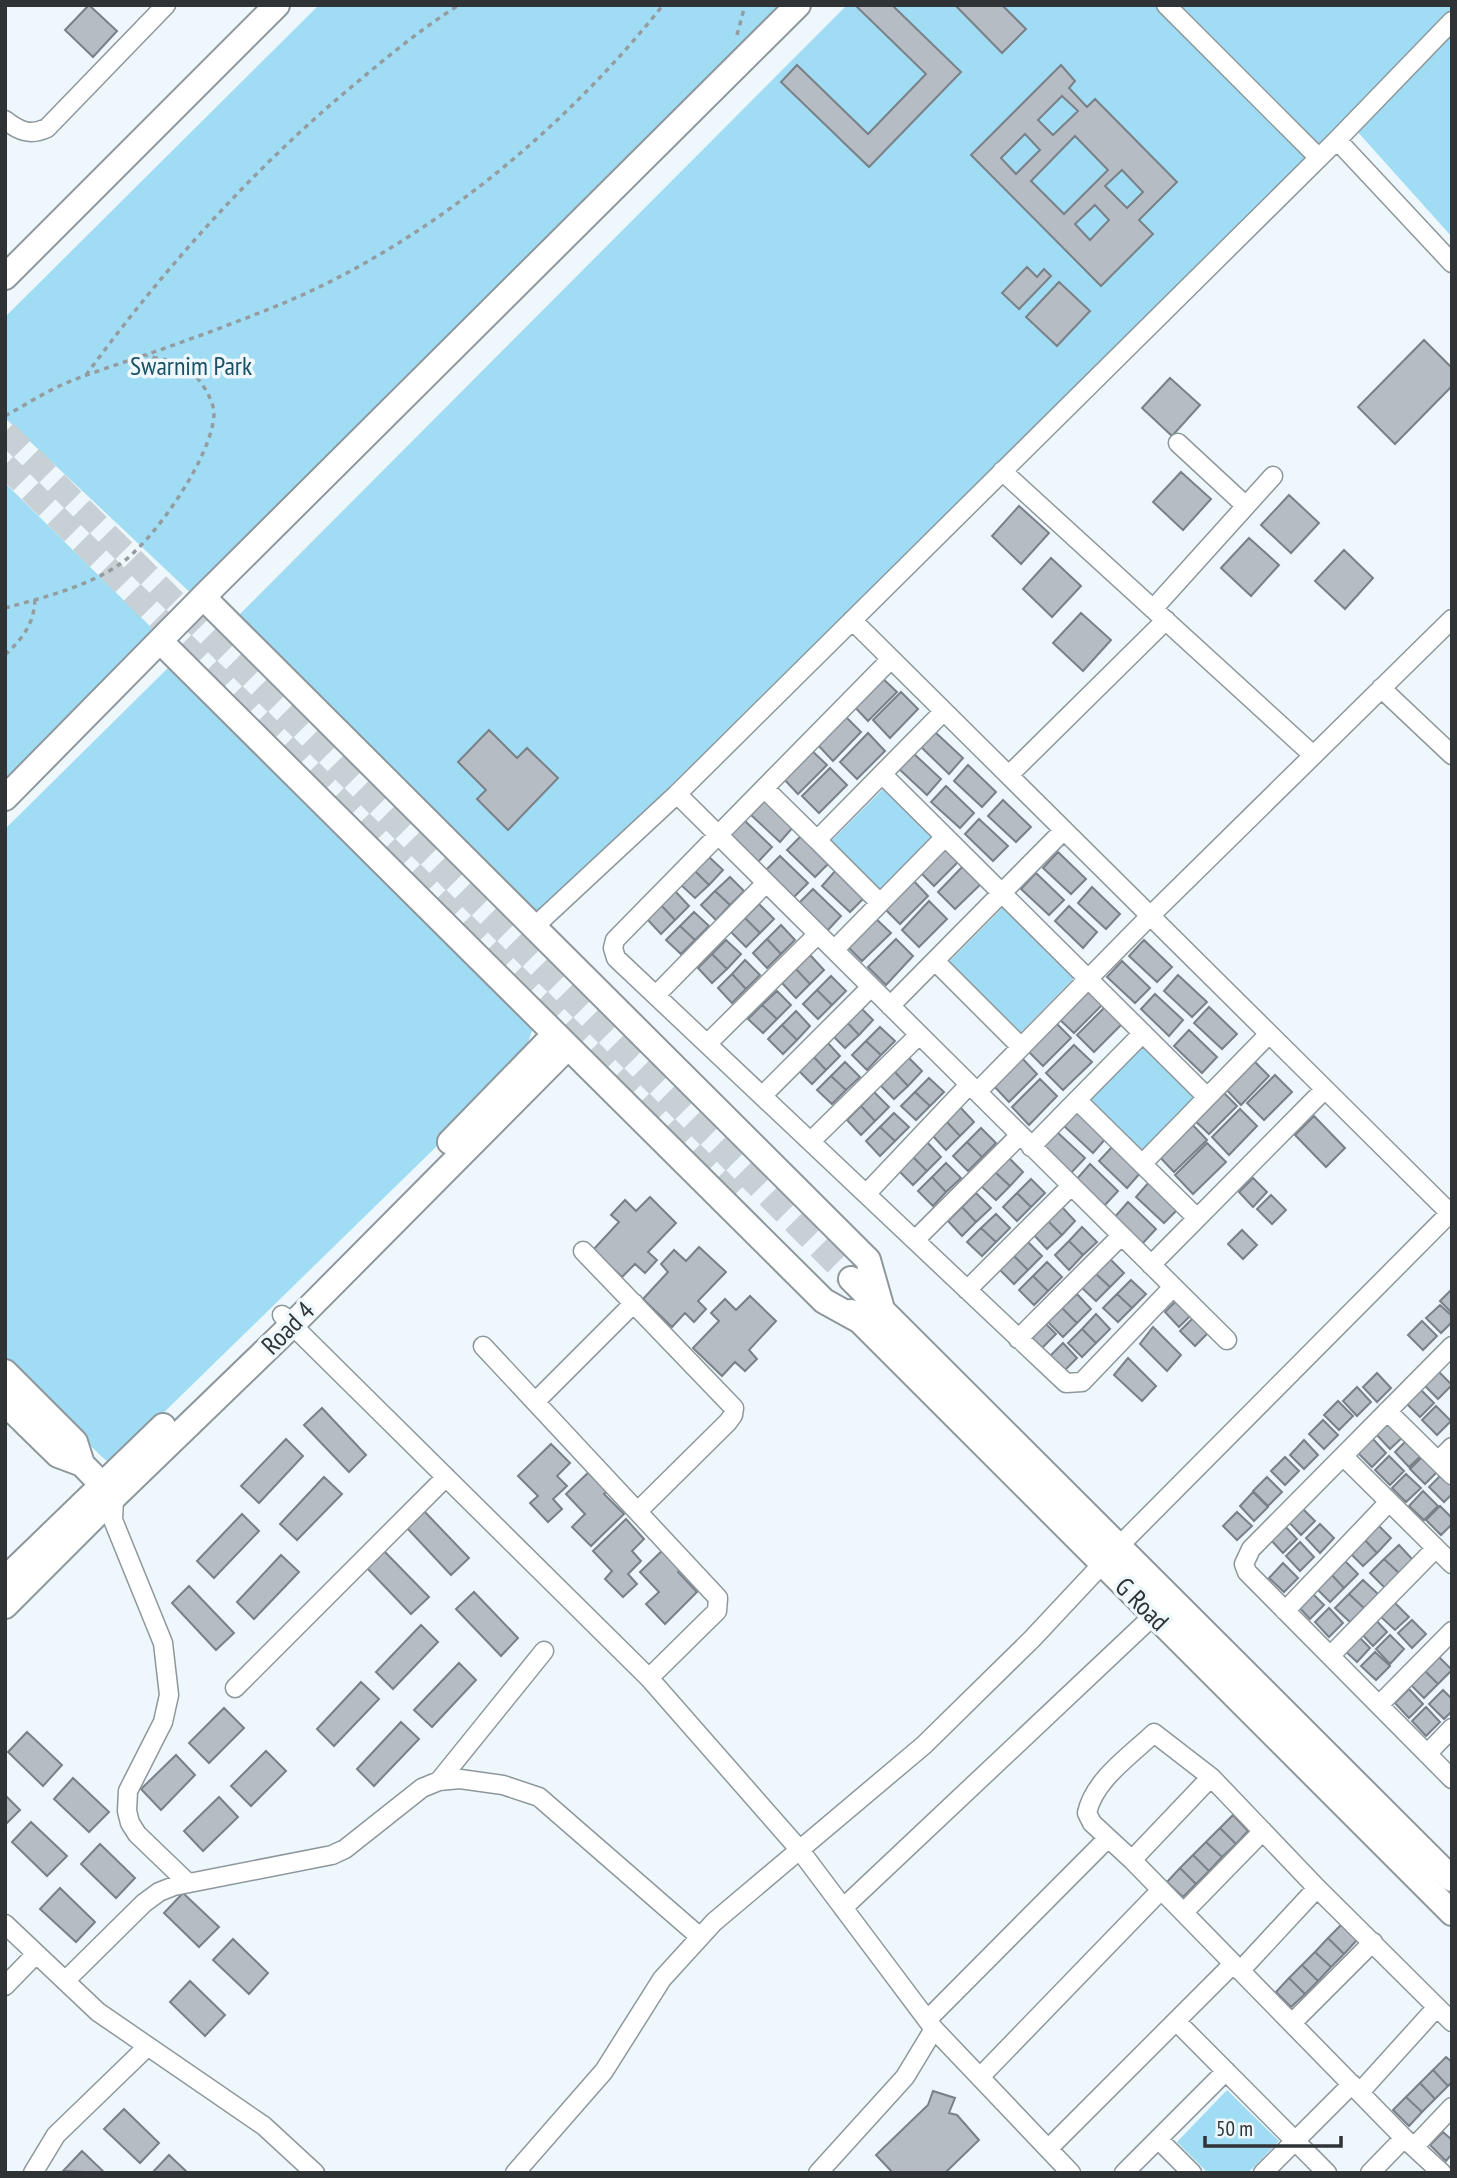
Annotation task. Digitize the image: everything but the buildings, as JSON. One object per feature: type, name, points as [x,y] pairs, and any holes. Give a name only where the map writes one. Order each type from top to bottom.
[{"type":"street","points":[[5,120],[16,129],[27,132],[36,133],[47,128],[166,5]]},
{"type":"street","points":[[5,276],[277,5]]},
{"type":"street","points":[[5,798],[203,597],[798,5]]},
{"type":"street","points":[[1166,5],[1319,158]]},
{"type":"street","points":[[534,927],[677,794],[1319,158],[1452,21]]},
{"type":"street","points":[[1337,140],[1452,263]]},
{"type":"street","points":[[1178,443],[1246,506]]},
{"type":"street","points":[[1002,471],[1313,755]]},
{"type":"street","points":[[1009,775],[1159,615],[1273,476]]},
{"type":"street","points":[[160,641],[824,1301],[872,1316],[868,1260],[203,597]]},
{"type":"street","points":[[866,1194],[973,1088],[1021,1047],[1452,619]]},
{"type":"street","points":[[515,2173],[604,2071],[662,1979],[714,1922],[924,1745],[1032,1639],[1120,1545],[1451,1213],[852,620]]},
{"type":"street","points":[[891,659],[615,940],[613,948],[617,958],[1066,1383],[1082,1381],[1173,1287]]},
{"type":"street","points":[[1381,688],[1452,755]]},
{"type":"street","points":[[817,840],[944,711]]},
{"type":"street","points":[[883,775],[1207,1097]]},
{"type":"street","points":[[764,788],[880,903]]},
{"type":"street","points":[[677,794],[1227,1340]]},
{"type":"street","points":[[890,1006],[1064,830]]},
{"type":"street","points":[[834,950],[945,837]]},
{"type":"street","points":[[657,995],[766,883]]},
{"type":"street","points":[[708,1043],[818,934]]},
{"type":"street","points":[[935,961],[1021,1047]]},
{"type":"street","points":[[763,1095],[871,987]]},
{"type":"street","points":[[915,1241],[1026,1141],[1077,1100],[1143,1033]]},
{"type":"street","points":[[1142,1164],[1269,1034]]},
{"type":"street","points":[[811,1141],[919,1035]]},
{"type":"street","name":"Road 4","points":[[5,1579],[108,1490],[286,1320],[562,1040]]},
{"type":"street","points":[[1151,1265],[1325,1089]]},
{"type":"street","points":[[1077,1100],[1197,1218]]},
{"type":"street","points":[[967,1290],[1071,1186]]},
{"type":"street","points":[[1018,1339],[1121,1236]]},
{"type":"street","points":[[583,1251],[734,1408],[728,1422],[638,1511]]},
{"type":"street","name":"G Road","points":[[842,1286],[1102,1564],[1452,1913]]},
{"type":"street","points":[[536,1401],[634,1303]]},
{"type":"street","name":"G Road","points":[[872,1316],[1120,1545],[1452,1879]]},
{"type":"street","points":[[286,1320],[649,1678],[799,1849],[931,2024],[1071,2173]]},
{"type":"street","points":[[483,1346],[715,1591],[719,1604],[717,1611],[649,1678]]},
{"type":"street","points":[[1452,1346],[1251,1549],[1244,1564],[1247,1572],[1452,1779]]},
{"type":"street","points":[[5,1372],[75,1442],[82,1464]]},
{"type":"street","points":[[5,1403],[58,1455],[82,1464],[108,1490],[113,1520],[163,1643],[169,1695],[163,1722],[128,1791],[127,1811],[136,1834],[188,1883]]},
{"type":"street","points":[[1387,1411],[1452,1475]]},
{"type":"street","points":[[1438,1461],[1452,1447]]},
{"type":"street","points":[[1343,1456],[1452,1564]]},
{"type":"street","points":[[235,1688],[446,1477]]},
{"type":"street","name":"Road 4","points":[[5,1606],[108,1490]]},
{"type":"street","points":[[1285,1611],[1389,1502]]},
{"type":"street","points":[[1330,1656],[1436,1548]]},
{"type":"street","points":[[843,1908],[1154,1615]]},
{"type":"street","points":[[1379,1705],[1452,1631]]},
{"type":"street","points":[[439,1782],[544,1651]]},
{"type":"street","points":[[1427,1754],[1452,1728]]},
{"type":"street","points":[[1442,2173],[1236,1968],[1132,1860],[1092,1823],[1087,1813],[1089,1805],[1105,1780],[1154,1734],[1211,1777],[1452,2022]]},
{"type":"street","points":[[1132,1860],[1211,1777]]},
{"type":"street","points":[[65,1981],[144,1903],[159,1892],[188,1883],[332,1856],[345,1849],[422,1788],[460,1779],[503,1785],[539,1797],[700,1937]]},
{"type":"street","points":[[1184,1912],[1263,1831]]},
{"type":"street","points":[[818,2173],[905,2077],[931,2024],[1108,1838]]},
{"type":"street","points":[[1048,2149],[1176,2021],[1236,1968],[1318,1888]]},
{"type":"street","points":[[980,2077],[1161,1890]]},
{"type":"street","points":[[5,1923],[97,2012],[264,2126],[315,2173]]},
{"type":"street","points":[[1292,2023],[1373,1942]]},
{"type":"street","points":[[5,1986],[36,1954]]},
{"type":"street","points":[[1263,2173],[1437,2007]]},
{"type":"street","points":[[1176,2021],[1327,2173]]},
{"type":"street","points":[[33,2173],[56,2135],[147,2047]]},
{"type":"street","points":[[1124,2173],[1226,2071]]},
{"type":"street","points":[[1370,2173],[1452,2107]]},
{"type":"street","points":[[1158,2139],[1192,2173]]},
{"type":"path","points":[[84,377],[135,307],[261,169],[383,61],[459,5]]},
{"type":"path","points":[[5,416],[65,384],[294,298],[363,264],[455,205],[522,152],[586,93],[639,36],[663,5]]},
{"type":"path","points":[[5,608],[99,576],[121,564],[174,505],[211,437],[214,410],[204,387],[187,368],[145,356]]},
{"type":"path","points":[[5,655],[22,639],[34,616],[35,599]]},
{"type":"green space","name":"Swarnim Park","points":[[319,5],[779,5],[195,597],[5,418],[5,317]]},
{"type":"green space","points":[[847,5],[1452,5],[1452,237],[1347,120],[525,929],[229,625]]},
{"type":"green space","points":[[5,483],[159,635],[5,789]]},
{"type":"green space","points":[[176,660],[539,1011],[520,1065],[111,1464],[5,1361],[5,829]]},
{"type":"green space","points":[[888,784],[937,834],[881,891],[831,841]]},
{"type":"green space","points":[[1005,905],[1076,976],[1019,1034],[948,963]]},
{"type":"green space","points":[[1143,1044],[1197,1099],[1140,1154],[1087,1098]]},
{"type":"green space","points":[[1227,2090],[1279,2141],[1248,2173],[1208,2173],[1177,2142]]},
{"type":"tunnel","points":[[5,432],[851,1279]]},
{"type":"tunnel","points":[[5,465],[736,1197]]}]
